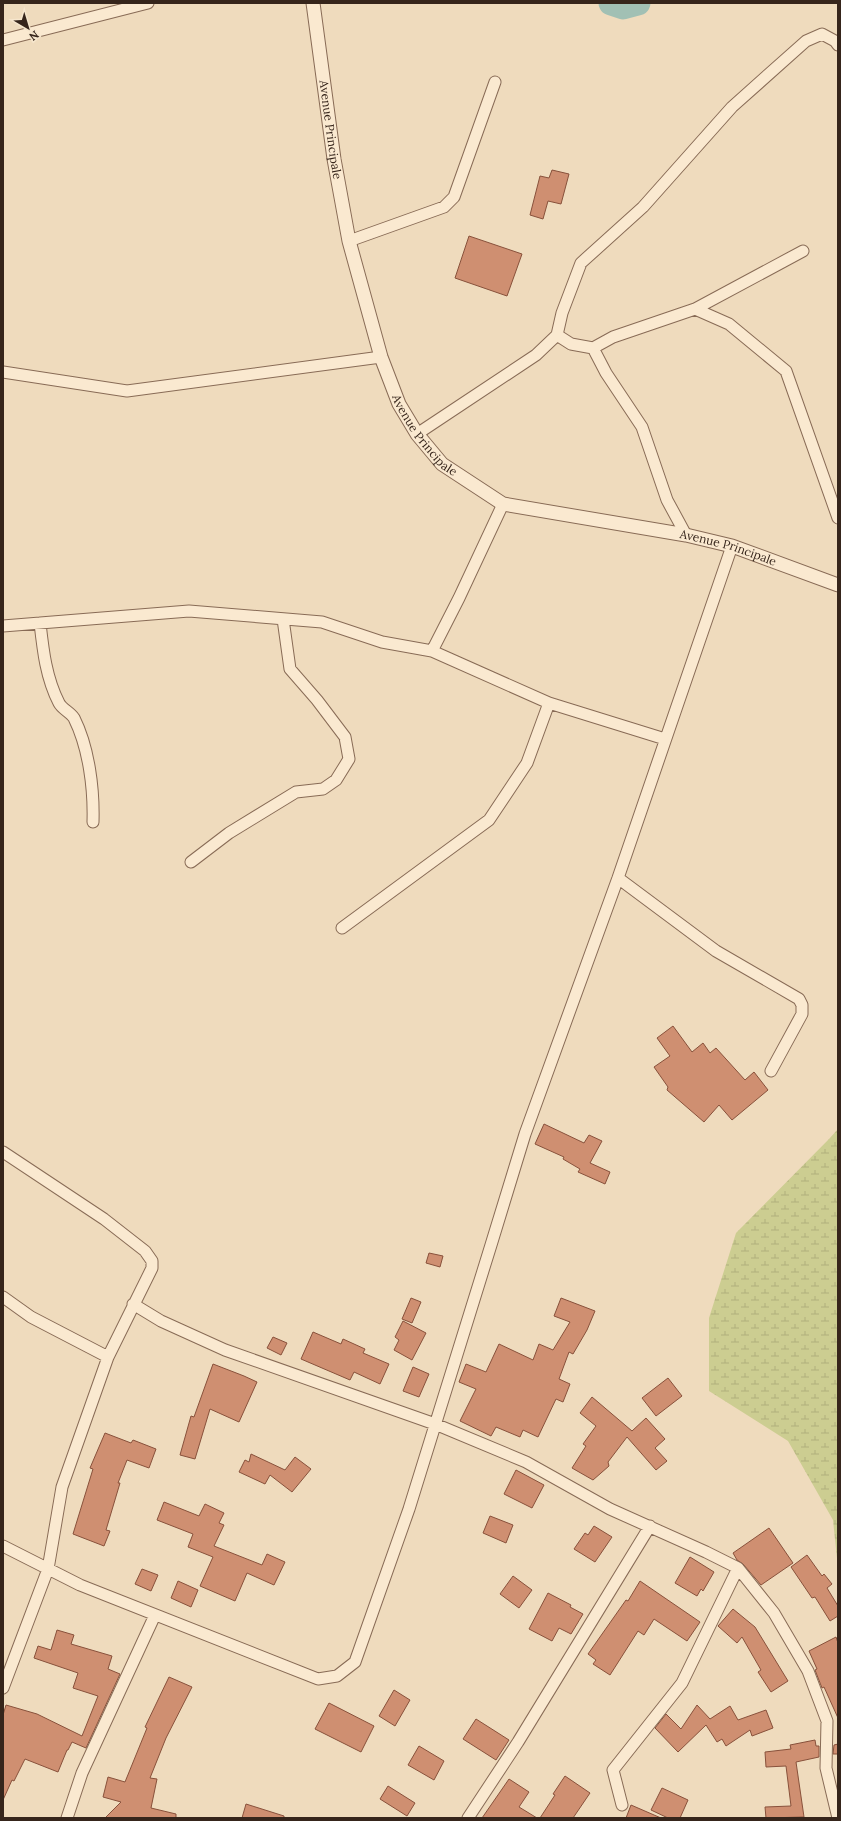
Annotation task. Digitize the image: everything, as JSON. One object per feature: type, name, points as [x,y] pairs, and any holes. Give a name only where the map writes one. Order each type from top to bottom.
[{"type":"street","points":[[3,40],[148,3]]},
{"type":"street","name":"Avenue Principale","points":[[313,3],[334,159],[349,241],[381,357],[399,404],[417,434],[442,464],[503,504],[686,535],[732,546],[838,585]]},
{"type":"street","points":[[417,434],[536,355],[557,335],[562,313],[581,263],[594,249],[643,207],[732,107],[806,41],[822,34],[835,41],[838,45]]},
{"type":"street","points":[[349,241],[444,208],[454,197],[495,82]]},
{"type":"street","points":[[557,335],[571,344],[593,348],[613,337],[695,309],[803,251]]},
{"type":"street","points":[[695,309],[729,324],[786,371],[838,518]]},
{"type":"street","points":[[593,348],[606,373],[642,427],[667,500],[686,535]]},
{"type":"street","points":[[3,372],[128,391],[381,357]]},
{"type":"street","points":[[432,652],[503,504]]},
{"type":"street","points":[[3,1546],[80,1585],[318,1679],[337,1676],[355,1662],[408,1509],[525,1134],[618,878],[732,546]]},
{"type":"street","points":[[3,626],[189,611],[322,622],[382,642],[432,652],[549,703],[665,739]]},
{"type":"street","points":[[191,862],[229,833],[296,792],[323,789],[336,780],[349,759],[344,738],[317,700],[290,669],[283,619]]},
{"type":"street","points":[[40,623],[46,669],[59,704],[73,716],[89,760],[94,803],[93,822]]},
{"type":"street","points":[[342,928],[489,820],[527,763],[549,703]]},
{"type":"street","points":[[618,878],[716,951],[799,999],[802,1005],[802,1014],[771,1071]]},
{"type":"street","points":[[3,1152],[104,1219],[145,1251],[152,1261],[152,1268],[108,1357],[62,1487],[48,1569],[3,1688]]},
{"type":"street","points":[[3,1297],[31,1317],[108,1357]]},
{"type":"street","points":[[133,1304],[162,1321],[225,1350],[435,1424],[526,1462],[610,1509],[650,1526],[738,1568],[774,1613],[808,1671],[827,1721],[826,1768],[838,1818]]},
{"type":"street","points":[[468,1818],[522,1735],[650,1526]]},
{"type":"street","points":[[622,1805],[613,1770],[682,1683],[738,1568]]},
{"type":"street","points":[[66,1818],[82,1773],[155,1615]]},
{"type":"green space","points":[[838,1129],[838,1568],[833,1520],[788,1441],[709,1391],[709,1318],[736,1233]]},
{"type":"building","points":[[552,170],[569,174],[561,204],[548,201],[543,219],[530,215],[540,176],[549,178]]},
{"type":"building","points":[[469,236],[522,254],[507,296],[455,278]]},
{"type":"building","points":[[673,1026],[692,1052],[703,1043],[710,1053],[716,1048],[745,1080],[754,1072],[768,1090],[732,1120],[719,1105],[704,1122],[667,1090],[668,1087],[654,1067],[670,1056],[657,1038]]},
{"type":"building","points":[[544,1124],[584,1143],[589,1135],[602,1141],[590,1163],[610,1172],[605,1184],[578,1172],[580,1169],[563,1159],[564,1157],[535,1144]]},
{"type":"building","points":[[429,1253],[443,1256],[440,1267],[426,1263]]},
{"type":"building","points":[[411,1298],[421,1302],[412,1323],[402,1319]]},
{"type":"building","points":[[561,1298],[595,1311],[587,1330],[573,1354],[569,1352],[559,1379],[570,1384],[563,1402],[556,1399],[538,1437],[523,1430],[520,1437],[496,1427],[491,1436],[460,1421],[476,1389],[459,1382],[466,1364],[486,1372],[499,1344],[533,1360],[539,1344],[553,1350],[570,1322],[554,1316]]},
{"type":"building","points":[[403,1321],[426,1333],[412,1360],[394,1350],[399,1340],[395,1337]]},
{"type":"building","points":[[313,1332],[341,1344],[343,1339],[365,1349],[363,1353],[389,1364],[380,1384],[354,1372],[350,1380],[301,1359]]},
{"type":"building","points":[[273,1337],[287,1343],[281,1355],[267,1348]]},
{"type":"building","points":[[213,1364],[257,1382],[239,1422],[210,1409],[195,1459],[180,1455],[191,1416],[194,1417]]},
{"type":"building","points":[[413,1367],[429,1374],[419,1397],[403,1391]]},
{"type":"building","points":[[668,1378],[682,1396],[656,1416],[642,1398]]},
{"type":"building","points":[[592,1397],[632,1431],[646,1418],[665,1439],[655,1448],[667,1461],[656,1470],[627,1437],[608,1462],[609,1466],[593,1480],[572,1468],[586,1446],[583,1444],[596,1426],[580,1413]]},
{"type":"building","points":[[105,1433],[131,1443],[133,1440],[156,1449],[149,1468],[127,1460],[118,1483],[120,1483],[106,1530],[110,1531],[104,1546],[73,1534],[93,1469],[90,1468]]},
{"type":"building","points":[[251,1454],[285,1470],[295,1457],[311,1469],[292,1492],[270,1475],[265,1484],[239,1472],[245,1460],[249,1462]]},
{"type":"building","points":[[516,1470],[544,1485],[532,1508],[504,1494]]},
{"type":"building","points":[[164,1502],[199,1516],[205,1504],[224,1513],[219,1523],[224,1525],[214,1546],[262,1565],[267,1554],[285,1562],[274,1585],[247,1573],[235,1601],[200,1586],[213,1557],[188,1547],[193,1534],[157,1520]]},
{"type":"building","points":[[490,1516],[513,1525],[506,1543],[483,1533]]},
{"type":"building","points":[[594,1526],[612,1537],[595,1562],[574,1549],[585,1533],[588,1535]]},
{"type":"building","points":[[769,1528],[793,1563],[761,1585],[743,1564],[737,1560],[733,1553]]},
{"type":"building","points":[[807,1555],[822,1576],[824,1574],[832,1584],[827,1588],[838,1606],[838,1616],[830,1621],[815,1597],[812,1598],[791,1567]]},
{"type":"building","points":[[690,1557],[714,1572],[703,1591],[701,1589],[697,1596],[675,1583]]},
{"type":"building","points":[[142,1569],[158,1575],[151,1591],[135,1584]]},
{"type":"building","points":[[513,1576],[532,1590],[519,1608],[500,1594]]},
{"type":"building","points":[[178,1581],[198,1590],[191,1607],[171,1598]]},
{"type":"building","points":[[640,1581],[700,1622],[687,1641],[654,1619],[644,1635],[638,1631],[610,1675],[593,1664],[596,1660],[588,1654],[626,1600],[628,1601]]},
{"type":"building","points":[[548,1593],[571,1605],[570,1607],[583,1614],[571,1634],[559,1628],[552,1641],[529,1629]]},
{"type":"building","points":[[733,1609],[755,1627],[788,1681],[771,1692],[758,1672],[761,1670],[742,1637],[737,1643],[718,1626]]},
{"type":"building","points":[[57,1630],[74,1635],[71,1644],[112,1656],[108,1669],[120,1674],[86,1748],[72,1742],[58,1772],[25,1759],[14,1781],[12,1780],[3,1800],[3,1715],[6,1705],[37,1714],[82,1736],[98,1696],[73,1688],[78,1673],[34,1658],[38,1646],[51,1650]]},
{"type":"building","points":[[836,1637],[838,1643],[838,1718],[824,1687],[822,1688],[815,1670],[817,1669],[809,1651]]},
{"type":"building","points":[[169,1677],[192,1687],[166,1738],[150,1778],[157,1779],[151,1808],[176,1814],[176,1818],[105,1818],[121,1802],[103,1797],[108,1777],[125,1782],[147,1728],[145,1727]]},
{"type":"building","points":[[394,1690],[410,1700],[395,1726],[379,1716]]},
{"type":"building","points":[[329,1703],[374,1726],[361,1752],[315,1729]]},
{"type":"building","points":[[697,1705],[710,1719],[730,1706],[738,1720],[766,1710],[773,1728],[752,1736],[750,1730],[726,1746],[722,1739],[717,1742],[706,1725],[678,1752],[655,1728],[666,1714],[681,1729]]},
{"type":"building","points":[[476,1719],[509,1740],[496,1760],[463,1739]]},
{"type":"building","points":[[815,1740],[816,1746],[819,1746],[819,1757],[796,1762],[804,1817],[766,1818],[765,1807],[791,1806],[786,1766],[766,1767],[765,1752],[791,1749],[790,1745]]},
{"type":"building","points":[[838,1744],[838,1754],[833,1754],[834,1745]]},
{"type":"building","points":[[419,1746],[444,1761],[434,1780],[408,1765]]},
{"type":"building","points":[[565,1776],[590,1793],[573,1818],[540,1818],[555,1795],[553,1794]]},
{"type":"building","points":[[509,1779],[529,1792],[519,1807],[537,1818],[482,1818]]},
{"type":"building","points":[[388,1786],[415,1803],[407,1816],[380,1799]]},
{"type":"building","points":[[662,1788],[688,1800],[680,1818],[668,1818],[651,1810]]},
{"type":"building","points":[[246,1804],[284,1816],[284,1818],[242,1818]]},
{"type":"building","points":[[631,1805],[661,1818],[626,1818]]},
{"type":"waterway","points":[[611,3],[623,7],[638,3]]}]
